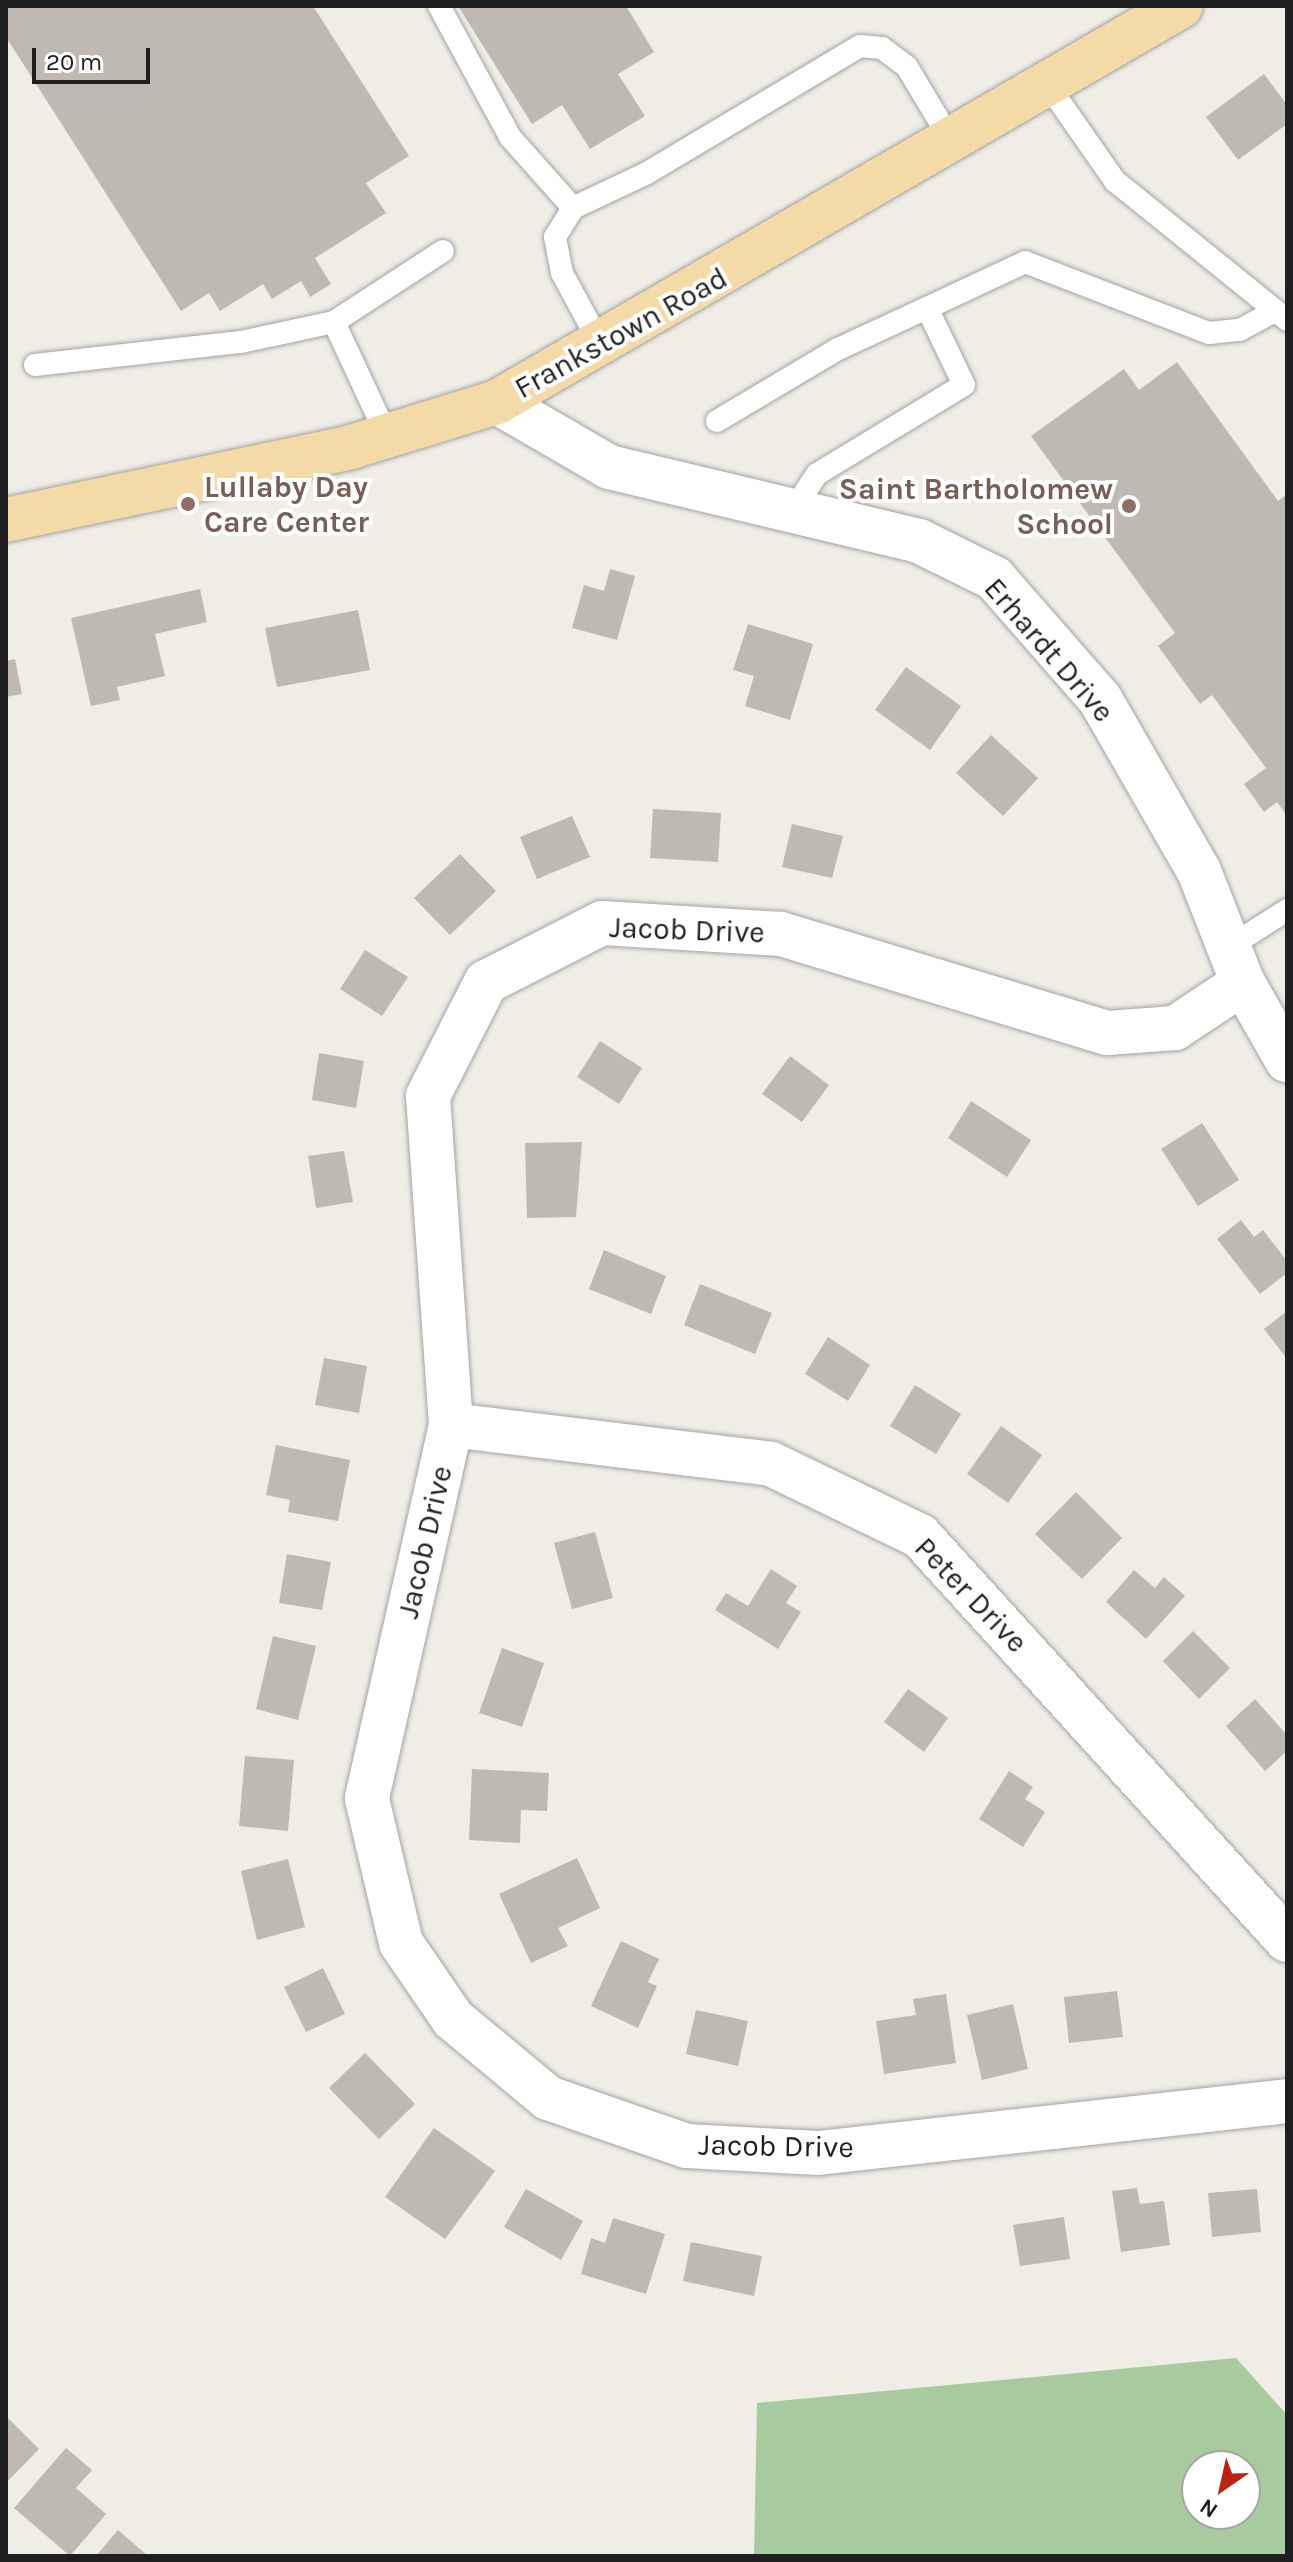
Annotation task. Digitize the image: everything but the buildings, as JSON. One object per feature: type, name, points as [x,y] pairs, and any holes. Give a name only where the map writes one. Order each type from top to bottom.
[{"type":"main road","name":"Frankstown Road","points":[[6,520],[388,438],[497,402],[602,347],[1181,6]]},
{"type":"street","name":"Erhardt Drive","points":[[497,402],[609,467],[919,541],[994,578],[1100,699],[1199,871],[1236,965],[1287,1060]]},
{"type":"street","name":"Jacob Drive","points":[[1236,965],[1175,1028],[1107,1033],[781,934],[602,923],[486,982],[428,1096],[451,1425],[367,1799],[401,1943],[453,2019],[548,2098],[687,2146],[818,2153],[1287,2101]]},
{"type":"street","name":"Peter Drive","points":[[451,1425],[771,1464],[920,1536],[1287,1940]]},
{"type":"lane","points":[[439,6],[510,137],[573,208]]},
{"type":"lane","points":[[602,347],[562,273],[555,237],[573,208],[647,173],[860,46],[882,48],[907,67],[952,142]]},
{"type":"lane","points":[[1048,85],[1115,181],[1279,317]]},
{"type":"lane","points":[[35,365],[241,342],[334,322],[443,251]]},
{"type":"lane","points":[[717,421],[836,350],[1025,262],[1209,333],[1240,330],[1279,317]]},
{"type":"lane","points":[[794,509],[817,474],[964,385],[927,308]]},
{"type":"lane","points":[[334,322],[388,438]]},
{"type":"lane","points":[[1236,965],[1287,910]]},
{"type":"green space","points":[[1236,2358],[1287,2415],[1287,2556],[754,2556],[757,2403]]},
{"type":"place","name":"Lullaby Day Care Center","points":[[188,504]]},
{"type":"place","name":"Saint Bartholomew School","points":[[1129,506]]}]
